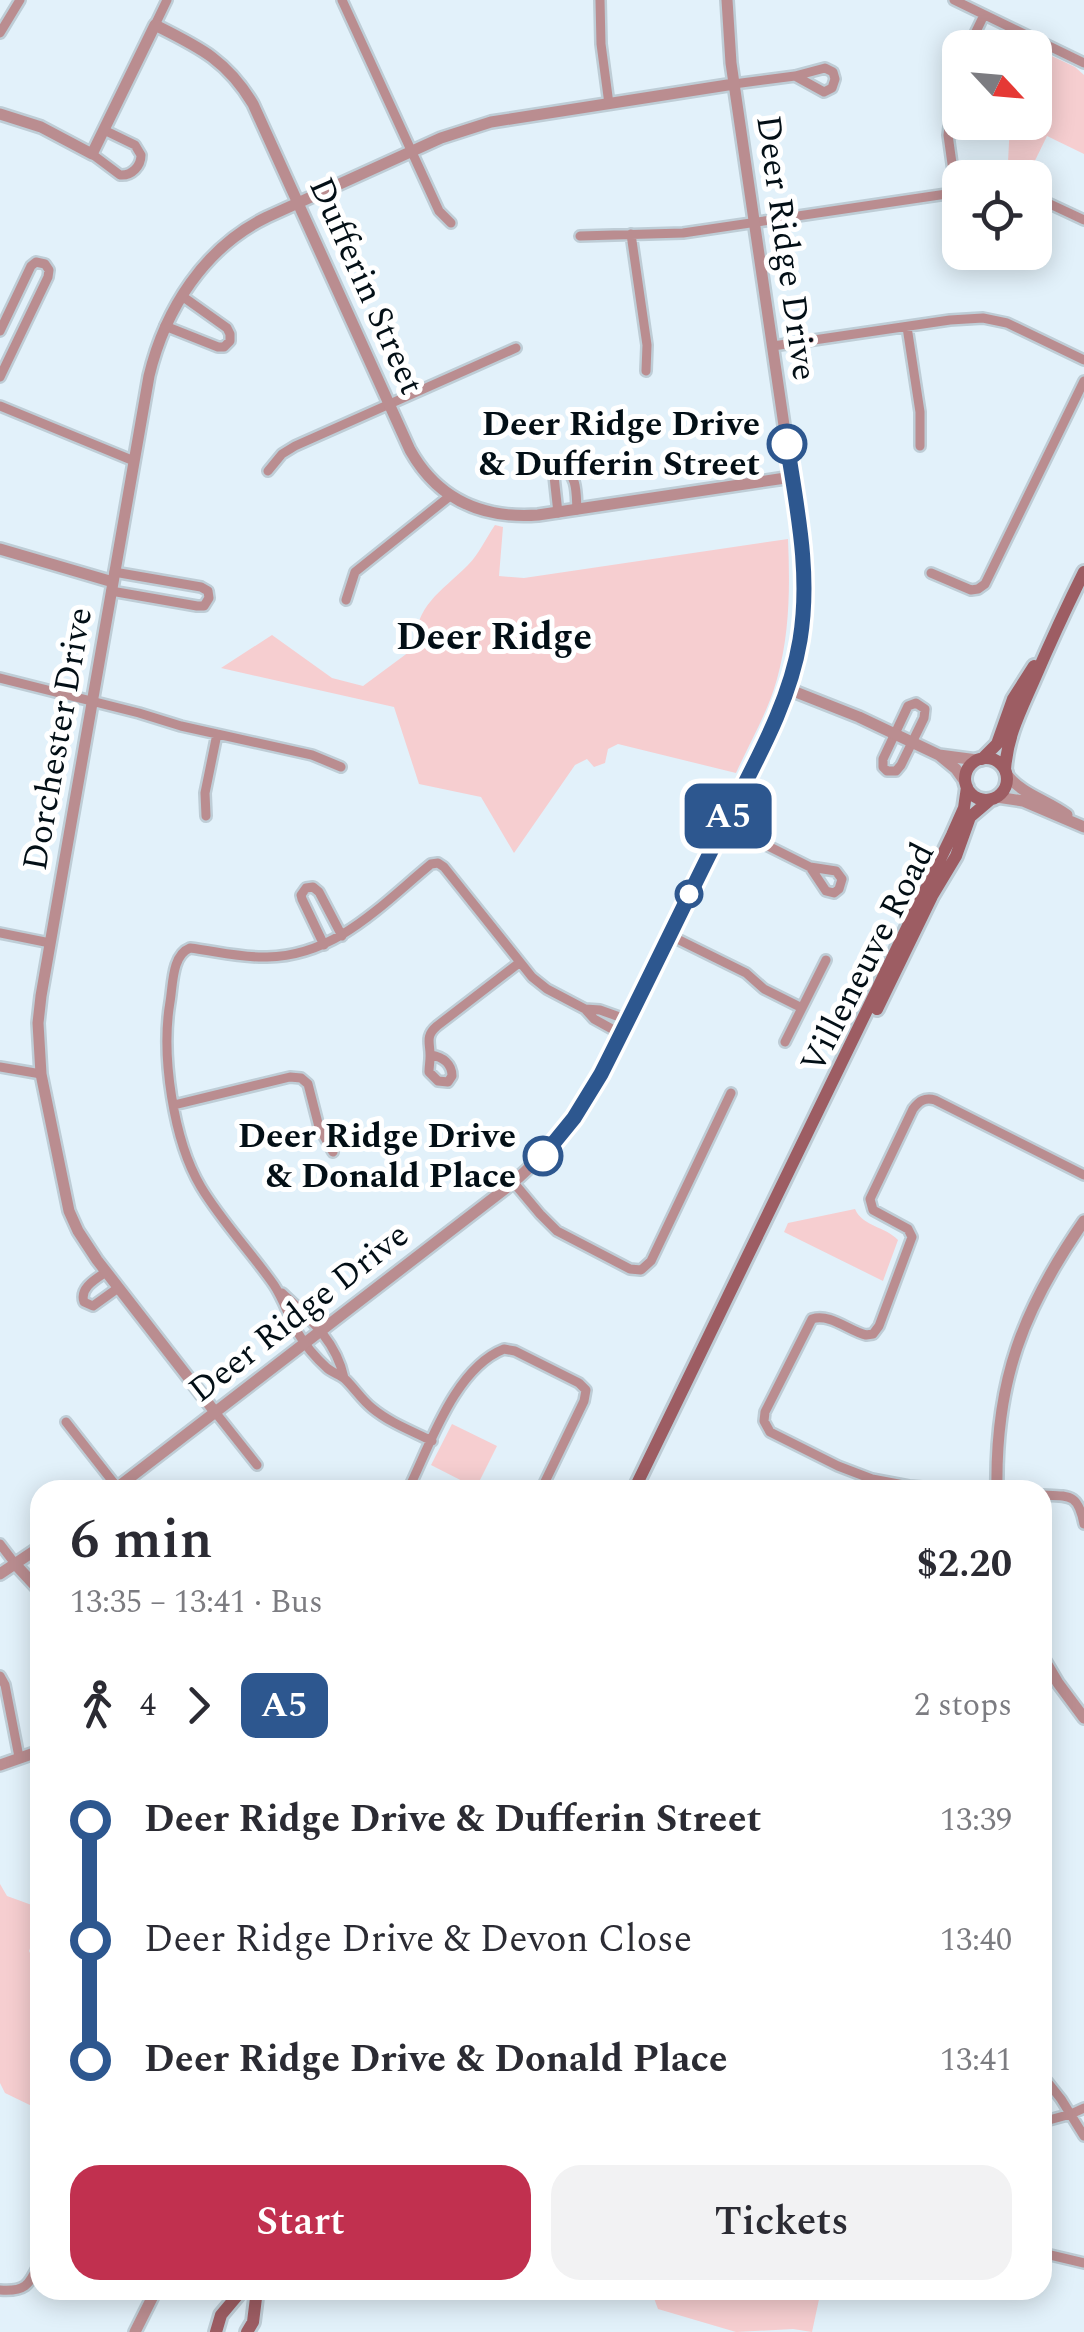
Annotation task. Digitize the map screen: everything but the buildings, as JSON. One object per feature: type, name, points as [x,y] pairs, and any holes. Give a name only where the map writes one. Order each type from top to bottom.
[{"type":"main road","points":[[1047,647],[1013,699],[996,744],[969,767],[967,785],[974,796],[993,798],[1005,788],[1008,742],[1015,718],[1084,572]]},
{"type":"main road","points":[[980,759],[996,760],[1006,772]]},
{"type":"main road","name":"Villeneuve Road","points":[[639,1480],[959,820],[967,785]]},
{"type":"main road","name":"Villeneuve Road","points":[[802,1148],[956,856],[970,817],[993,798]]},
{"type":"main road","points":[[220,2329],[221,2315],[234,2300]]},
{"type":"main road","points":[[247,2332],[255,2300]]},
{"type":"main road","points":[[229,2307],[240,2305],[253,2315]]},
{"type":"street","points":[[0,33],[20,0]]},
{"type":"street","points":[[92,154],[168,0]]},
{"type":"street","points":[[342,0],[439,211],[451,223]]},
{"type":"street","points":[[600,0],[609,104]]},
{"type":"street","name":"Deer Ridge Drive","points":[[129,1480],[544,1156],[596,1084],[788,689],[800,641],[803,549],[734,84],[727,0]]},
{"type":"street","points":[[954,0],[1084,63]]},
{"type":"street","points":[[976,30],[984,14]]},
{"type":"street","name":"Dufferin Street","points":[[155,25],[212,55],[234,76],[252,104],[419,465],[450,496],[485,511],[526,516],[792,477]]},
{"type":"street","points":[[734,84],[796,76]]},
{"type":"street","name":"Dorchester Drive","points":[[215,1412],[82,1239],[69,1211],[38,1049],[39,1012],[50,943],[134,461],[149,376],[165,326],[208,260],[234,237],[260,220],[411,152],[491,122],[734,84]]},
{"type":"street","points":[[0,114],[53,132],[114,172],[130,174],[142,155],[137,147],[104,130]]},
{"type":"street","points":[[580,236],[684,233],[942,194]]},
{"type":"street","points":[[1052,205],[1084,220]]},
{"type":"street","points":[[631,234],[647,345],[646,371]]},
{"type":"street","points":[[0,332],[31,266],[36,262],[45,264],[48,277],[0,378]]},
{"type":"street","points":[[165,326],[218,347],[230,341],[227,328],[182,296]]},
{"type":"street","points":[[773,346],[950,320],[995,320],[1084,360]]},
{"type":"street","points":[[907,326],[920,412],[920,446]]},
{"type":"street","points":[[268,471],[290,449],[516,348]]},
{"type":"street","points":[[931,574],[971,590],[984,584],[1084,381]]},
{"type":"street","points":[[0,406],[134,461]]},
{"type":"street","points":[[558,513],[554,476],[562,469],[574,478],[578,510]]},
{"type":"street","points":[[346,600],[356,572],[450,496]]},
{"type":"street","points":[[0,548],[113,582],[200,606],[209,598],[208,591],[201,586],[113,582]]},
{"type":"street","points":[[0,678],[181,726],[312,755],[340,767]]},
{"type":"street","points":[[788,689],[939,756],[967,785]]},
{"type":"street","points":[[921,705],[924,718],[901,765],[896,770],[886,770],[883,759],[895,734],[908,706],[921,705]]},
{"type":"street","points":[[206,816],[206,788],[218,734]]},
{"type":"street","points":[[939,756],[980,759]]},
{"type":"street","points":[[1006,772],[1022,790],[1081,826]]},
{"type":"street","points":[[993,798],[1022,801],[1081,826]]},
{"type":"street","points":[[724,824],[810,867]]},
{"type":"street","points":[[344,1378],[341,1363],[321,1331],[276,1288],[192,1172],[168,1070],[166,1033],[180,954],[190,948],[267,957],[292,955],[324,945],[362,923],[431,864],[438,863],[519,963],[546,989],[585,1009],[628,1020]]},
{"type":"street","points":[[324,945],[302,900],[306,888],[319,892],[342,936]]},
{"type":"street","points":[[0,933],[50,943]]},
{"type":"street","points":[[669,935],[746,973],[764,989],[802,1008]]},
{"type":"street","points":[[785,1042],[826,960]]},
{"type":"street","points":[[431,1055],[428,1038],[432,1029],[519,963]]},
{"type":"street","points":[[585,1009],[594,1020],[620,1034]]},
{"type":"street","points":[[0,1067],[41,1074]]},
{"type":"street","points":[[174,1105],[290,1076],[301,1078],[310,1088],[319,1126],[333,1152]]},
{"type":"street","points":[[514,1182],[557,1231],[630,1269],[641,1270],[651,1262],[731,1093]]},
{"type":"street","points":[[882,1480],[853,1472],[770,1432],[764,1412],[812,1319],[826,1318],[866,1336],[879,1326],[912,1237],[908,1229],[873,1210],[870,1199],[919,1102],[934,1100],[1084,1175]]},
{"type":"street","points":[[997,1480],[998,1431],[1016,1348],[1045,1281],[1084,1221]]},
{"type":"street","points":[[106,1272],[83,1291],[84,1302],[96,1304],[118,1288]]},
{"type":"street","points":[[276,1288],[298,1334],[330,1370],[344,1378],[379,1414],[432,1441]]},
{"type":"street","points":[[413,1480],[452,1401],[473,1370],[500,1350],[515,1351],[586,1390],[545,1480]]},
{"type":"street","points":[[215,1412],[257,1465]]},
{"type":"street","points":[[66,1422],[111,1480]]},
{"type":"street","points":[[1052,1495],[1076,1500],[1084,1524]]},
{"type":"street","points":[[0,1544],[30,1580]]},
{"type":"street","points":[[0,1574],[30,1554]]},
{"type":"street","points":[[1052,1673],[1084,1718]]},
{"type":"street","points":[[0,1676],[19,1758]]},
{"type":"street","points":[[0,1765],[30,1754]]},
{"type":"street","points":[[1052,2087],[1084,2136]]},
{"type":"street","points":[[1052,2119],[1084,2108]]},
{"type":"street","points":[[1052,2255],[1084,2263]]},
{"type":"street","points":[[0,2290],[16,2291],[30,2281]]},
{"type":"street","points":[[136,2332],[151,2300]]},
{"type":"shaded area","points":[[1052,56],[1084,75],[1084,154],[1052,138]]},
{"type":"shaded area","points":[[1009,140],[1045,140],[1035,160],[1008,160]]},
{"type":"shaded area","points":[[495,525],[503,527],[499,576],[524,578],[788,539],[788,609],[781,662],[769,703],[736,773],[618,744],[608,749],[605,763],[594,767],[587,759],[575,765],[514,853],[481,797],[419,784],[394,707],[221,668],[272,635],[332,678],[363,686],[413,649],[425,610],[472,561]]},
{"type":"shaded area","points":[[855,1209],[863,1219],[898,1240],[883,1281],[784,1232],[788,1223]]},
{"type":"shaded area","points":[[452,1424],[497,1446],[480,1480],[460,1480],[431,1465]]},
{"type":"shaded area","points":[[0,1884],[7,1896],[30,1904],[30,2105],[5,2093],[0,2083]]},
{"type":"shaded area","points":[[655,2300],[819,2300],[812,2332],[736,2332],[658,2309]]},
{"type":"bus line","name":"A5","points":[[543,1156],[574,1118],[601,1074],[788,689],[800,641],[804,583],[803,549],[787,444]]},
{"type":"place","name":"Deer Ridge Drive & Dufferin Street","points":[[787,444]]},
{"type":"place","name":"Deer Ridge Drive & Donald Place","points":[[543,1156]]},
{"type":"district","name":"Deer Ridge","points":[[494,638]]}]
